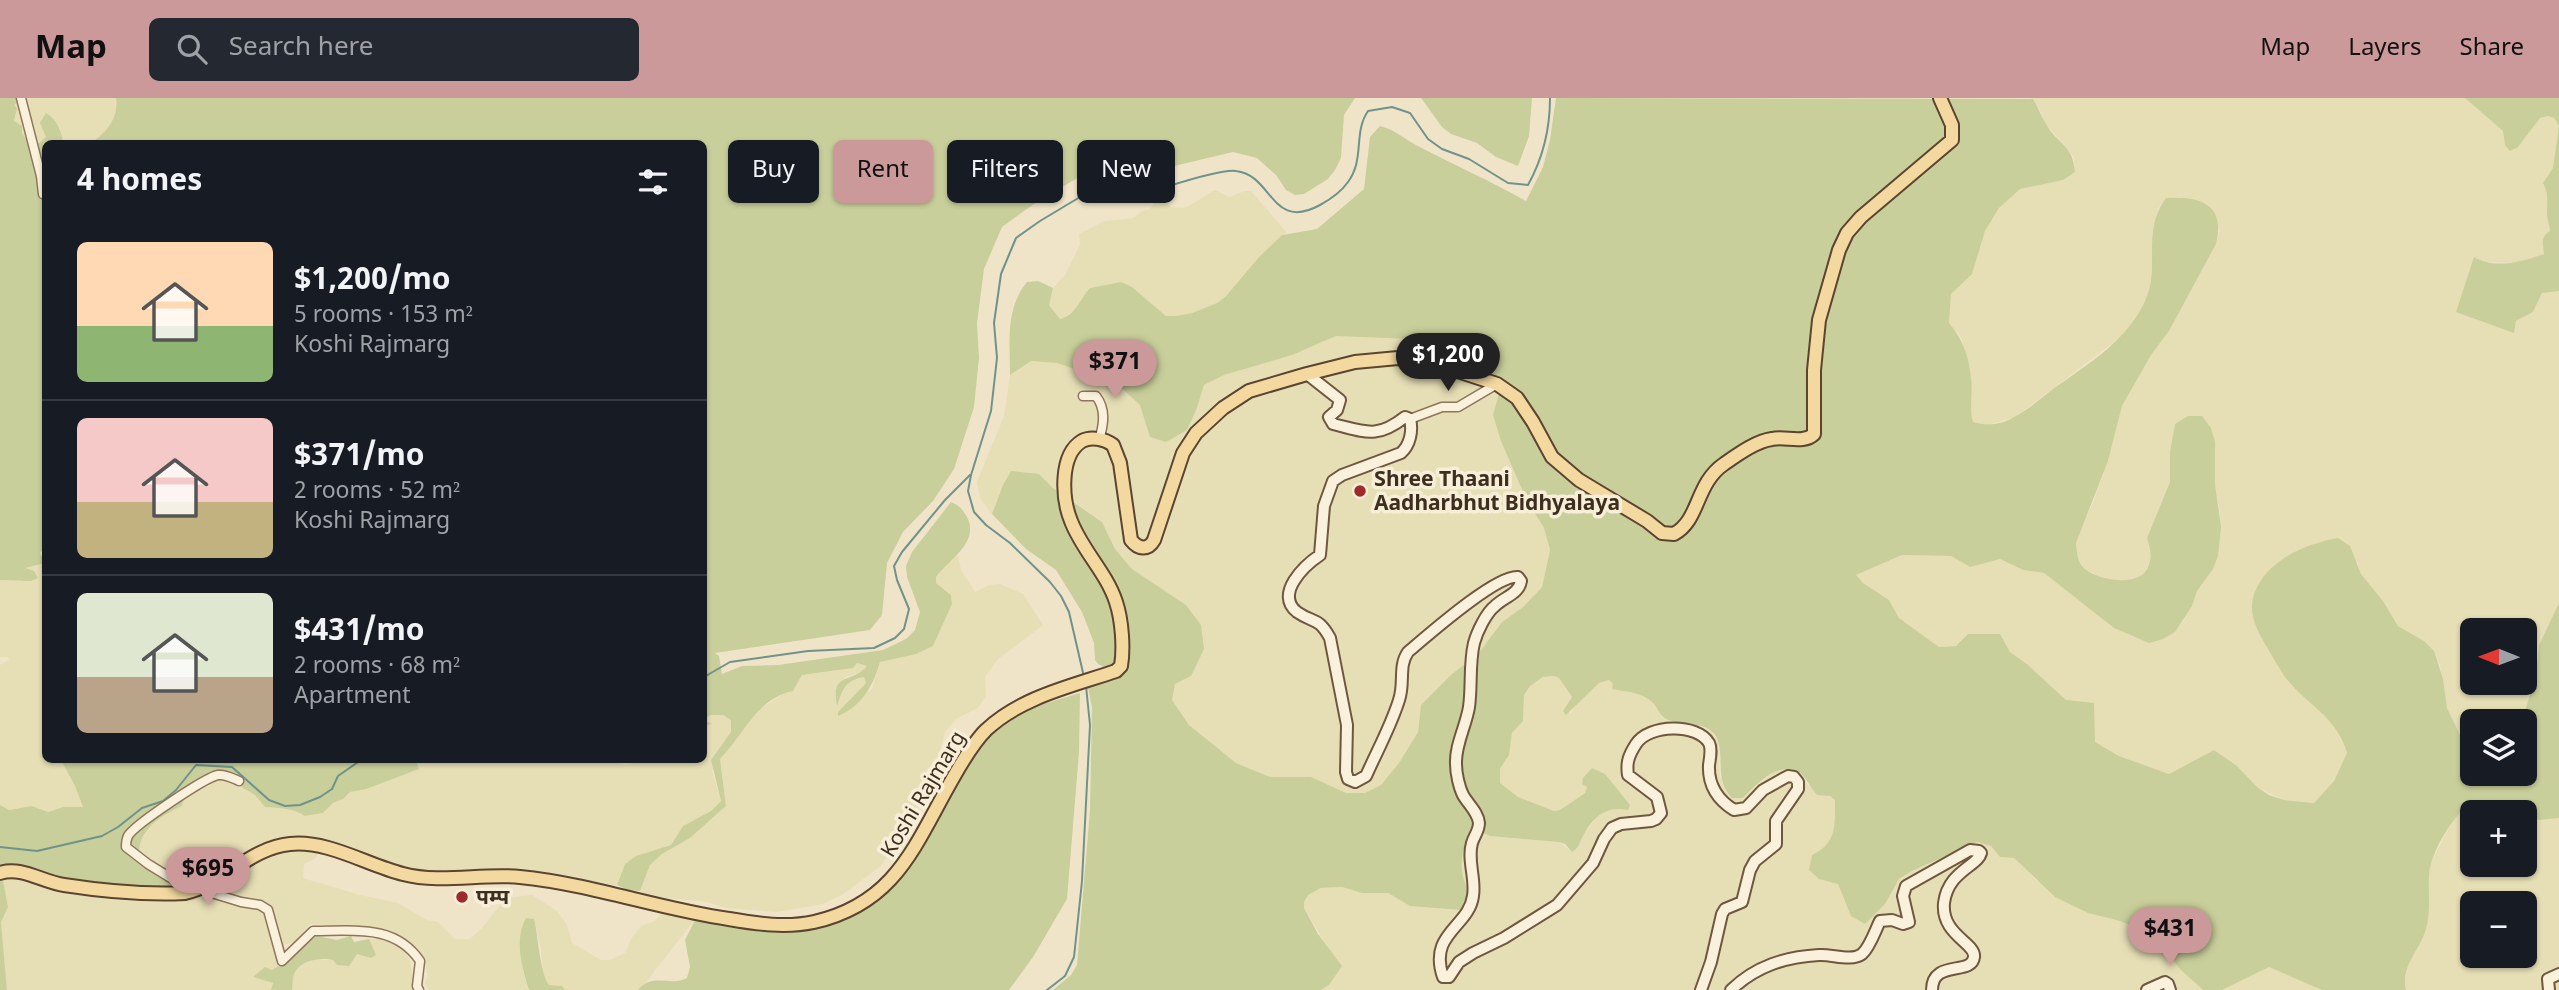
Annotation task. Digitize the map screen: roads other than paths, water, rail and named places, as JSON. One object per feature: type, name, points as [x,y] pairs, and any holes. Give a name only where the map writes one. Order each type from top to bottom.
[{"type":"main road","points":[[1099,440],[1113,445],[1118,454],[1131,540],[1139,547],[1149,546],[1154,540],[1183,453],[1196,433],[1223,408],[1249,391],[1307,374],[1355,362],[1398,358],[1439,365],[1497,384],[1517,398],[1552,457],[1579,480],[1662,533],[1678,533],[1691,518],[1703,485],[1721,466],[1771,439],[1806,439],[1814,434],[1814,370],[1819,320],[1839,250],[1847,233],[1861,217],[1952,140],[1952,125],[1940,98]]},
{"type":"main road","name":"Koshi Rajmarg","points":[[0,873],[11,870],[62,885],[171,893],[202,889],[251,856],[276,847],[301,844],[334,850],[405,874],[442,878],[518,877],[567,883],[714,917],[778,926],[813,922],[856,905],[890,882],[911,856],[958,769],[983,733],[1010,711],[1045,695],[1116,671],[1121,666],[1117,604],[1109,584],[1079,539],[1070,519],[1064,475],[1070,450],[1086,439],[1099,440]]},
{"type":"street","points":[[21,98],[42,188]]},
{"type":"street","points":[[1307,374],[1340,400],[1337,410],[1329,417],[1333,425],[1359,431],[1382,432],[1389,430],[1405,417],[1410,419],[1442,407],[1458,407],[1497,384]]},
{"type":"street","points":[[1083,396],[1090,394],[1100,399],[1104,421],[1099,440]]},
{"type":"street","points":[[1410,419],[1411,433],[1406,449],[1342,474],[1333,481],[1324,506],[1323,548],[1320,555],[1302,570],[1291,587],[1289,597],[1291,606],[1299,613],[1316,620],[1330,638],[1347,725],[1346,772],[1348,779],[1355,782],[1366,776],[1399,702],[1403,683],[1402,667],[1408,652],[1486,590],[1511,576],[1521,581],[1517,590],[1493,607],[1476,636],[1470,702],[1456,754],[1462,793],[1479,821],[1472,843],[1474,895],[1469,909],[1446,935],[1441,948],[1443,977],[1449,977],[1460,962],[1473,953],[1504,938],[1557,905],[1594,863],[1612,828],[1656,819],[1661,813],[1657,797],[1628,775],[1628,757],[1640,737],[1657,729],[1673,728],[1701,735],[1707,741],[1711,747],[1711,784],[1716,794],[1734,810],[1741,811],[1746,808],[1763,790],[1788,776],[1794,777],[1798,782],[1798,789],[1776,821],[1776,844],[1755,861],[1742,902],[1725,909],[1722,914],[1711,962],[1701,990]]},
{"type":"street","points":[[239,781],[226,775],[215,776],[192,788],[139,825],[128,836],[126,847],[179,883],[260,905],[268,910],[282,961],[313,931],[384,933],[397,939],[413,951],[420,961],[417,986],[419,990]]},
{"type":"street","points":[[1731,990],[1752,972],[1765,966],[1818,955],[1852,958],[1860,956],[1880,921],[1884,919],[1907,924],[1909,922],[1903,896],[1906,886],[1970,850],[1979,851],[1979,858],[1955,876],[1944,905],[1945,919],[1952,931],[1971,948],[1975,955],[1974,961],[1969,965],[1940,973],[1932,990]]},
{"type":"street","points":[[2549,990],[2548,979],[2559,975]]},
{"type":"street","points":[[2147,990],[2165,982],[2170,990]]},
{"type":"waterway","points":[[1084,677],[1069,612],[1061,596],[1010,543],[974,512],[968,491],[991,411],[997,358],[994,323],[1001,274],[1016,238],[1105,182],[1123,176],[1154,175],[1163,188],[1211,174],[1236,171],[1258,182],[1282,207],[1291,212],[1304,211],[1328,200],[1348,182],[1356,164],[1361,128],[1368,111],[1392,107],[1410,113],[1428,139],[1442,149],[1469,159],[1508,183],[1528,185],[1545,143],[1550,98]]},
{"type":"waterway","points":[[707,675],[730,662],[808,651],[874,648],[895,638],[904,629],[909,609],[894,566],[902,552],[945,500],[970,475]]},
{"type":"waterway","points":[[1047,990],[1065,976],[1074,957],[1082,881],[1090,725],[1086,686]]},
{"type":"waterway","points":[[0,847],[37,851],[102,836],[142,808],[163,801],[176,790],[196,765],[232,767],[269,800],[285,806],[300,805],[320,797],[332,789],[338,776],[357,763]]},
{"type":"place","name":"Shree Thaani Aadharbhut Bidhyalaya","points":[[1360,491]]},
{"type":"place","name":"पम्प","points":[[462,897]]}]
